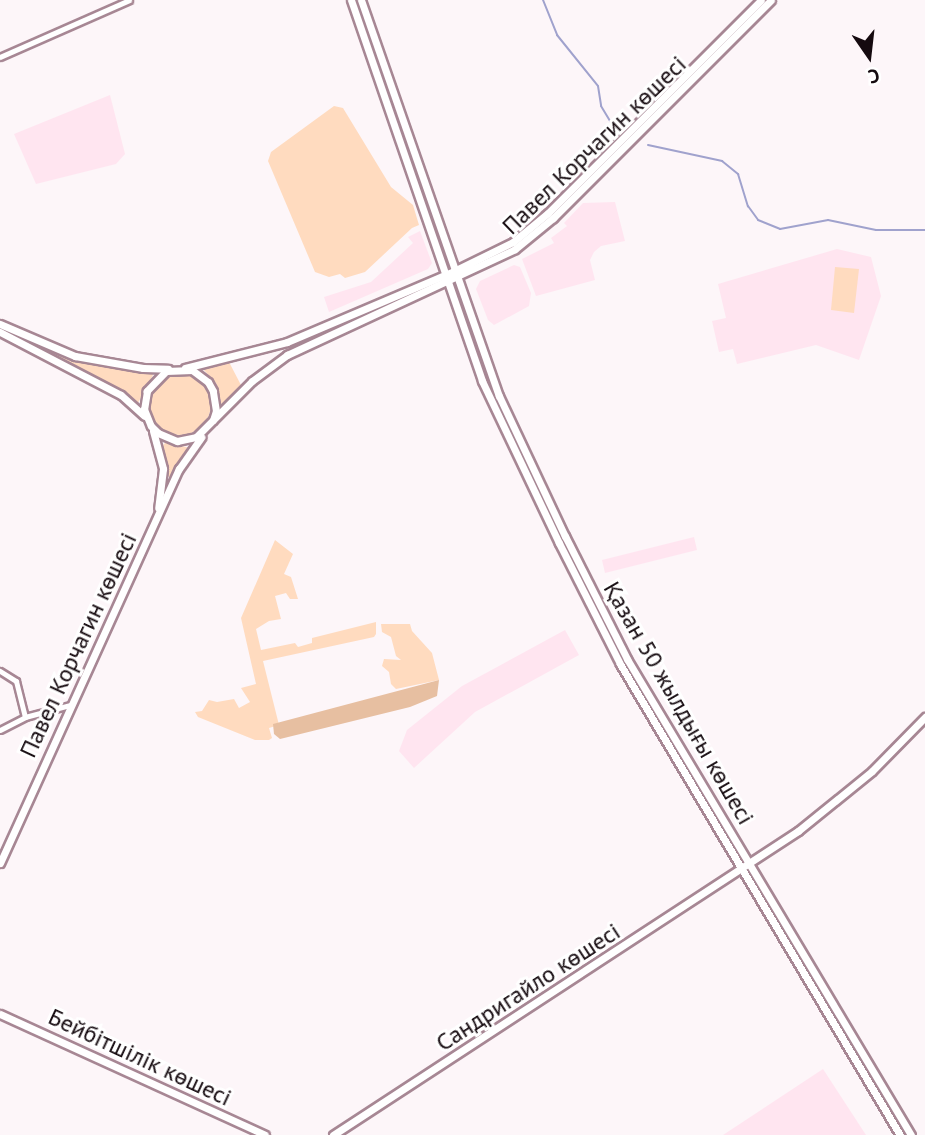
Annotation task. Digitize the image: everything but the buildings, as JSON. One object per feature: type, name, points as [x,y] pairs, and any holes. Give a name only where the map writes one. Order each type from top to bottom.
[{"type":"street","points":[[0,57],[129,0]]},
{"type":"street","points":[[351,0],[447,263]]},
{"type":"street","points":[[361,0],[405,126],[451,275]]},
{"type":"street","name":"Павел Корчагин көшесі","points":[[750,16],[761,0]]},
{"type":"street","name":"Павел Корчагин көшесі","points":[[178,369],[287,342],[410,293],[530,238],[553,218],[750,16],[771,0]]},
{"type":"street","points":[[363,35],[372,32]]},
{"type":"street","points":[[396,129],[405,126]]},
{"type":"street","name":"Қазан 50 жылдығы көшесі","points":[[451,275],[499,396],[612,631],[722,828],[741,868],[911,1135]]},
{"type":"street","name":"Қазан 50 жылдығы көшесі","points":[[451,275],[482,381],[596,619],[637,692],[722,828],[749,863],[781,928],[900,1135]]},
{"type":"street","name":"Павел Корчагин көшесі","points":[[213,420],[252,381],[287,355],[410,293]]},
{"type":"street","points":[[0,324],[55,350],[97,362],[191,370],[208,382],[216,400],[213,420],[197,437],[177,440],[158,433],[121,395],[0,332]]},
{"type":"street","points":[[149,422],[144,409],[147,391],[158,376],[178,369]]},
{"type":"street","name":"Павел Корчагин көшесі","points":[[149,422],[163,469],[156,519]]},
{"type":"street","name":"Павел Корчагин көшесі","points":[[0,863],[179,469],[205,431]]},
{"type":"street","points":[[512,446],[521,442]]},
{"type":"street","points":[[0,671],[16,681],[25,717]]},
{"type":"street","points":[[637,692],[645,687]]},
{"type":"street","points":[[0,730],[25,717],[71,705]]},
{"type":"street","points":[[749,863],[831,806],[925,717]]},
{"type":"street","name":"Сандригайло көшесі","points":[[333,1135],[749,863]]},
{"type":"street","name":"Бейбітшілік көшесі","points":[[0,1013],[265,1135]]},
{"type":"shaded area","points":[[110,95],[125,154],[116,164],[36,184],[14,134]]},
{"type":"shaded area","points":[[334,106],[343,108],[391,187],[413,205],[419,225],[412,228],[365,272],[345,278],[340,274],[329,277],[315,272],[268,161],[271,152]]},
{"type":"shaded area","points":[[615,202],[625,241],[601,246],[594,252],[590,260],[595,280],[536,296],[522,259],[554,243],[551,238],[567,226],[564,223],[583,203]]},
{"type":"shaded area","points":[[420,231],[432,263],[428,269],[329,312],[324,297],[371,282],[413,243],[408,237]]},
{"type":"shaded area","points":[[837,249],[871,257],[881,296],[859,360],[816,345],[737,364],[733,349],[719,352],[712,321],[726,318],[718,284]]},
{"type":"shaded area","points":[[514,265],[520,267],[531,293],[529,306],[494,325],[488,320],[476,289],[480,281]]},
{"type":"shaded area","points":[[835,267],[859,269],[854,313],[831,310]]},
{"type":"shaded area","points":[[7,330],[55,353],[94,364],[150,371],[153,375],[138,403],[124,391]]},
{"type":"shaded area","points":[[229,362],[242,387],[222,406],[216,383],[202,368]]},
{"type":"shaded area","points":[[180,373],[202,382],[211,404],[202,426],[180,435],[158,426],[149,404],[158,382]]},
{"type":"shaded area","points":[[166,442],[190,448],[171,479],[168,476],[163,445]]},
{"type":"shaded area","points":[[694,537],[697,550],[605,573],[602,560]]},
{"type":"shaded area","points":[[275,540],[293,554],[284,574],[291,577],[298,599],[290,599],[286,593],[275,596],[281,619],[269,621],[256,629],[261,650],[295,643],[298,647],[312,643],[312,638],[376,622],[376,634],[374,637],[263,661],[279,725],[269,728],[272,738],[269,740],[255,740],[198,717],[195,712],[202,711],[209,700],[217,702],[234,699],[239,708],[250,702],[241,688],[256,684],[241,618]]},
{"type":"shaded area","points":[[381,624],[410,624],[412,631],[432,653],[439,680],[396,689],[391,684],[389,672],[382,666],[384,659],[401,660],[396,656],[391,637],[382,632]]},
{"type":"shaded area","points":[[565,630],[579,655],[475,712],[414,768],[399,751],[407,730],[462,686]]},
{"type":"shaded area","points":[[439,680],[437,696],[410,707],[280,739],[274,734],[273,724]]},
{"type":"shaded area","points":[[823,1069],[866,1135],[723,1135]]},
{"type":"waterway","points":[[543,0],[557,35],[598,86],[601,106],[614,128]]},
{"type":"waterway","points":[[648,145],[722,161],[738,174],[748,206],[758,220],[780,229],[828,220],[876,230],[925,230]]}]
